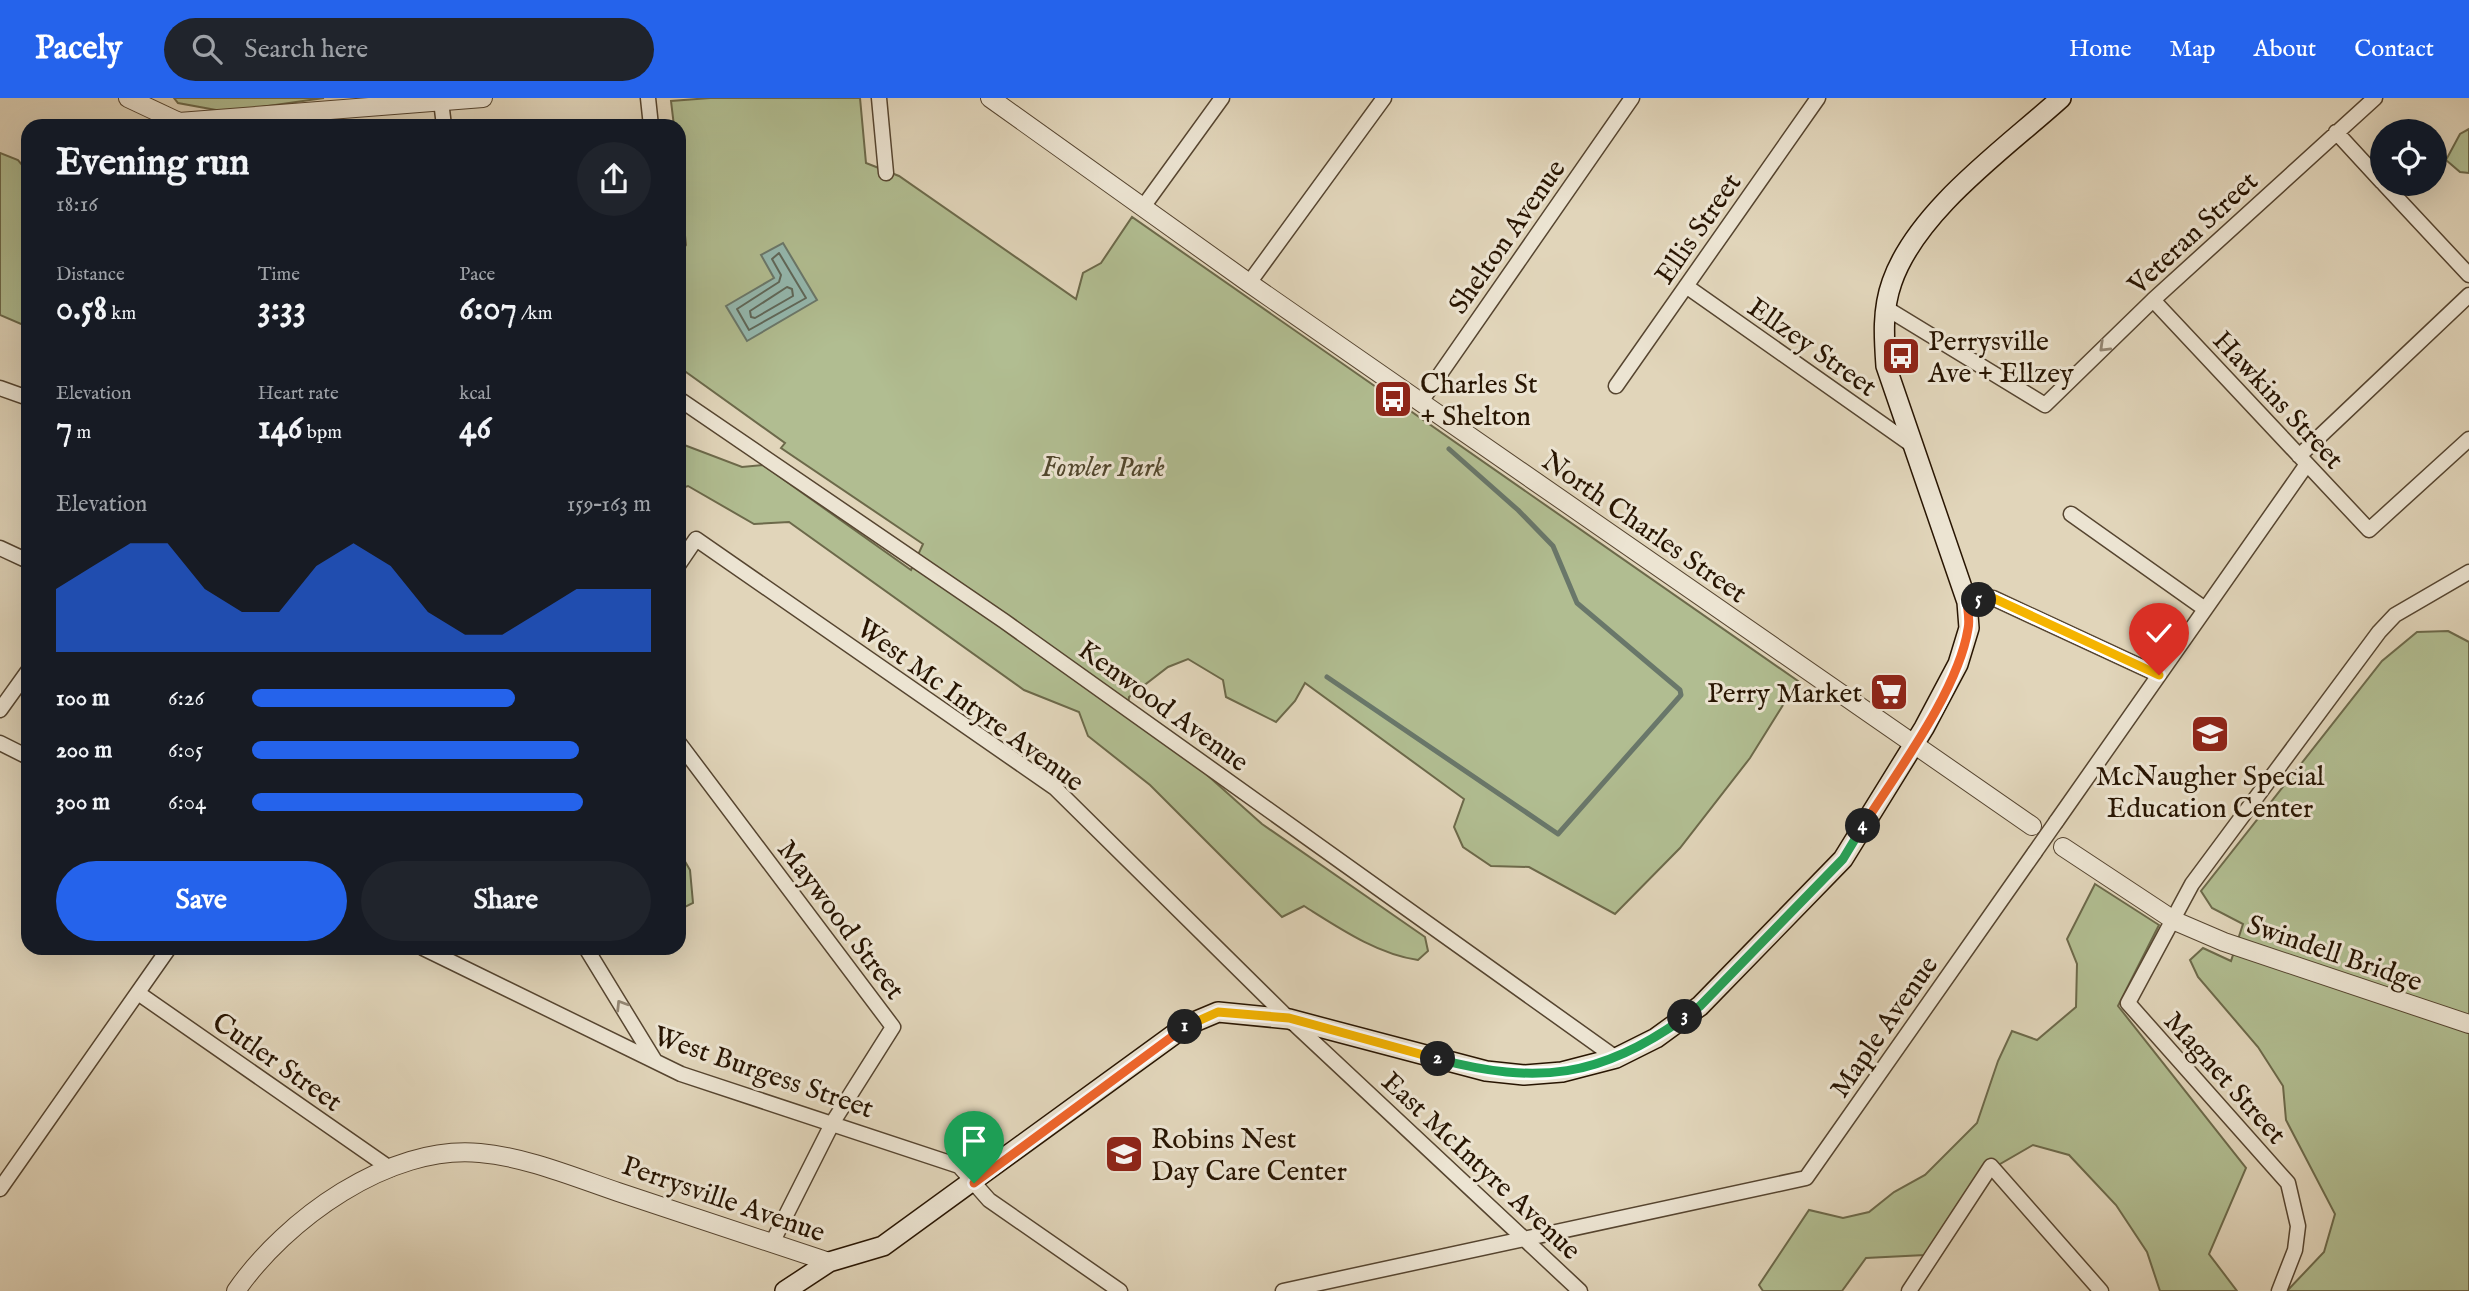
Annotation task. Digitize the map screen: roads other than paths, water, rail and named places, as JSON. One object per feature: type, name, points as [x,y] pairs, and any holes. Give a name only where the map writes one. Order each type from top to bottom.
[{"type":"main road","name":"Perrysville Avenue","points":[[829,1262],[883,1246],[974,1183],[1187,1025],[1218,1012],[1289,1018],[1486,1072],[1524,1075],[1562,1072],[1616,1058],[1656,1038],[1700,1006],[1843,859],[1915,743],[1958,664],[1969,628],[1967,602],[1886,366],[1883,331],[1886,308],[1892,280],[1924,228],[1966,183],[2061,98]]},
{"type":"main road","points":[[785,1291],[829,1262]]},
{"type":"street","points":[[128,98],[172,119]]},
{"type":"street","points":[[648,98],[650,119]]},
{"type":"street","points":[[879,98],[886,173]]},
{"type":"street","name":"North Charles Street","points":[[990,98],[1420,403],[2032,826]]},
{"type":"street","points":[[1143,207],[1222,98]]},
{"type":"street","points":[[1249,283],[1384,98]]},
{"type":"street","name":"Shelton Avenue","points":[[1420,403],[1632,98]]},
{"type":"street","name":"Ellis Street","points":[[1616,386],[1818,98]]},
{"type":"street","name":"Veteran Street","points":[[1886,308],[2045,405],[2153,300],[2375,98]]},
{"type":"street","points":[[239,119],[472,99]]},
{"type":"street","points":[[441,101],[443,119]]},
{"type":"street","points":[[2336,132],[2370,169]]},
{"type":"street","points":[[2395,196],[2469,275]]},
{"type":"street","name":"Ellzey Street","points":[[1686,286],[1912,445]]},
{"type":"street","name":"Maple Avenue","points":[[1283,1291],[1806,1178],[2159,675],[2303,460],[2469,295]]},
{"type":"street","name":"Hawkins Street","points":[[2153,300],[2369,530],[2469,439]]},
{"type":"street","points":[[0,388],[21,396]]},
{"type":"street","name":"Kenwood Avenue","points":[[686,404],[1004,621],[1616,1058]]},
{"type":"street","points":[[2071,514],[2205,608]]},
{"type":"street","name":"West Mc Intyre Avenue","points":[[686,554],[696,538],[1055,788],[1289,1018]]},
{"type":"street","points":[[0,548],[21,558]]},
{"type":"street","points":[[2063,847],[2175,921],[2192,884],[2379,632],[2395,615],[2469,572]]},
{"type":"street","points":[[1967,602],[1993,598],[2159,675]]},
{"type":"street","points":[[0,710],[21,680]]},
{"type":"street","points":[[0,743],[21,754]]},
{"type":"street","name":"Maywood Street","points":[[686,752],[893,1027],[833,1122],[772,1243]]},
{"type":"street","name":"Swindell Bridge","points":[[2175,921],[2224,942],[2469,1024]]},
{"type":"street","name":"Magnet Street","points":[[2175,921],[2128,1003],[2288,1183],[2298,1226],[2295,1250],[2280,1291]]},
{"type":"street","points":[[0,1189],[164,955]]},
{"type":"street","name":"West Burgess Street","points":[[437,955],[681,1074],[833,1122],[959,1166],[989,1200],[1120,1291]]},
{"type":"street","points":[[590,955],[656,1062]]},
{"type":"street","name":"Cutler Street","points":[[138,993],[391,1169]]},
{"type":"street","name":"East McIntyre Avenue","points":[[1289,1018],[1580,1291]]},
{"type":"street","name":"Perrysville Avenue","points":[[236,1291],[254,1265],[293,1226],[336,1196],[391,1169],[435,1155],[480,1153],[560,1172],[829,1262]]},
{"type":"street","points":[[1909,1291],[1991,1166],[2101,1291]]},
{"type":"water","points":[[783,243],[817,300],[747,341],[726,306],[774,278],[761,255]]},
{"type":"waterway","points":[[1327,677],[1558,834],[1681,695],[1680,690],[1577,603],[1553,546],[1518,510],[1449,449]]},
{"type":"place","name":"Perrysville Ave + Ellzey","points":[[1901,356]]},
{"type":"place","name":"Charles St + Shelton","points":[[1393,399]]},
{"type":"place","name":"Perry Market","points":[[1889,692]]},
{"type":"place","name":"McNaugher Special Education Center","points":[[2210,734]]},
{"type":"place","name":"Robins Nest Day Care Center","points":[[1124,1154]]},
{"type":"park label","name":"Fowler Park","points":[[1103,466]]}]
